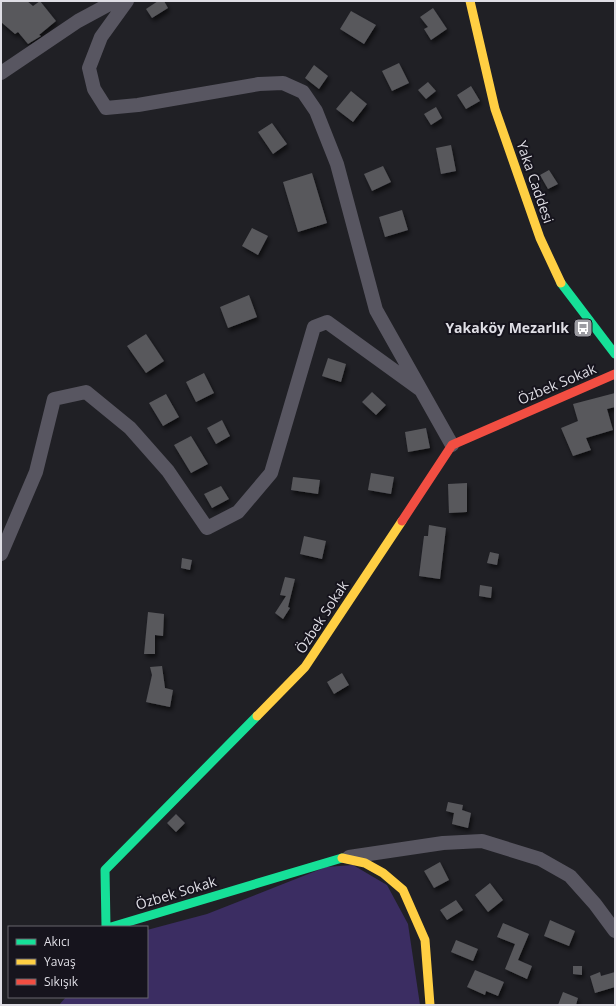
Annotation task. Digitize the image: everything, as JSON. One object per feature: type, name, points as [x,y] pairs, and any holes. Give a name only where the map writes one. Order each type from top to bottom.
[{"type":"street","points":[[1,73],[78,21],[115,1]]},
{"type":"street","points":[[127,1],[101,37],[89,68],[94,89],[106,108],[138,105],[259,84],[283,83],[303,92],[316,111],[337,164],[376,310],[452,445]]},
{"type":"street","name":"Yaka Caddesi","points":[[470,1],[495,110],[540,238],[558,279],[615,354]]},
{"type":"street","points":[[1,554],[36,472],[54,399],[86,392],[130,428],[168,471],[207,528],[238,512],[271,473],[314,327],[327,322],[421,390]]},
{"type":"street","name":"Özbek Sokak","points":[[106,926],[105,870],[305,667],[452,445],[615,374]]},
{"type":"street","points":[[341,858],[443,842],[482,840],[540,859],[570,876],[595,904],[615,931]]},
{"type":"street","name":"Özbek Sokak","points":[[114,926],[341,858],[365,863],[383,873],[403,890],[425,940],[430,1005]]},
{"type":"shaded area","points":[[353,865],[387,885],[408,924],[420,1005],[59,1005],[65,998],[148,998],[148,930],[207,914],[326,867]]},
{"type":"building","points":[[1,1],[27,1],[33,6],[40,1],[56,21],[39,35],[41,36],[28,44],[18,32],[15,34],[1,22]]},
{"type":"building","points":[[158,1],[164,1],[168,8],[152,18],[146,9]]},
{"type":"building","points":[[433,8],[447,29],[431,40],[424,29],[428,27],[420,17]]},
{"type":"building","points":[[351,11],[376,25],[364,44],[340,29]]},
{"type":"building","points":[[399,63],[409,83],[392,91],[382,71]]},
{"type":"building","points":[[314,65],[328,76],[319,89],[305,78]]},
{"type":"building","points":[[428,82],[436,91],[426,99],[418,90]]},
{"type":"building","points":[[471,86],[480,101],[466,109],[457,95]]},
{"type":"building","points":[[351,91],[367,104],[353,122],[336,109]]},
{"type":"building","points":[[436,107],[442,118],[431,125],[424,114]]},
{"type":"building","points":[[272,123],[287,144],[273,154],[258,132]]},
{"type":"building","points":[[451,145],[456,171],[441,174],[436,148]]},
{"type":"building","points":[[383,166],[391,182],[372,191],[364,174]]},
{"type":"building","points":[[549,170],[558,184],[548,189],[540,175]]},
{"type":"building","points":[[312,173],[327,223],[298,232],[283,182]]},
{"type":"building","points":[[402,210],[408,230],[385,237],[379,217]]},
{"type":"building","points":[[252,228],[268,236],[258,255],[242,246]]},
{"type":"building","points":[[249,295],[257,317],[228,328],[220,307]]},
{"type":"building","points":[[146,334],[164,361],[146,373],[127,346]]},
{"type":"building","points":[[328,358],[346,364],[341,382],[322,376]]},
{"type":"building","points":[[204,373],[214,393],[196,402],[186,382]]},
{"type":"building","points":[[372,392],[386,405],[376,415],[362,402]]},
{"type":"building","points":[[615,393],[615,407],[607,409],[613,430],[586,438],[591,450],[573,456],[561,428],[578,421],[573,404]]},
{"type":"building","points":[[166,394],[179,417],[163,426],[149,403]]},
{"type":"building","points":[[222,420],[230,436],[216,444],[207,428]]},
{"type":"building","points":[[426,428],[430,448],[408,452],[405,432]]},
{"type":"building","points":[[191,436],[208,464],[191,473],[174,445]]},
{"type":"building","points":[[371,473],[394,477],[391,494],[368,490]]},
{"type":"building","points":[[293,477],[320,480],[318,494],[291,490]]},
{"type":"building","points":[[467,483],[467,512],[449,513],[448,484]]},
{"type":"building","points":[[221,486],[229,499],[212,508],[204,494]]},
{"type":"building","points":[[429,525],[446,528],[440,579],[419,576],[424,536],[428,536]]},
{"type":"building","points":[[304,536],[326,541],[322,559],[300,554]]},
{"type":"building","points":[[490,552],[499,554],[497,565],[487,563]]},
{"type":"building","points":[[182,558],[192,560],[190,570],[181,568]]},
{"type":"building","points":[[285,577],[295,579],[288,607],[290,608],[283,619],[275,613],[286,596],[280,595]]},
{"type":"building","points":[[480,585],[492,587],[491,598],[479,596]]},
{"type":"building","points":[[148,612],[164,614],[163,636],[155,635],[155,654],[144,654]]},
{"type":"building","points":[[162,666],[165,688],[173,690],[170,707],[146,702],[152,675],[150,667]]},
{"type":"building","points":[[342,673],[349,685],[334,694],[327,682]]},
{"type":"building","points":[[448,802],[463,805],[462,810],[471,813],[468,828],[452,824],[454,813],[446,811]]},
{"type":"building","points":[[176,814],[185,823],[176,832],[167,823]]},
{"type":"building","points":[[440,862],[449,880],[434,888],[424,871]]},
{"type":"building","points":[[490,883],[503,900],[488,912],[475,895]]},
{"type":"building","points":[[456,900],[463,910],[447,920],[440,910]]},
{"type":"building","points":[[550,920],[575,931],[569,946],[544,936]]},
{"type":"building","points":[[503,923],[529,934],[518,960],[532,966],[527,979],[505,969],[515,944],[497,937]]},
{"type":"building","points":[[456,940],[478,949],[473,961],[451,952]]},
{"type":"building","points":[[573,966],[582,966],[582,975],[573,974]]},
{"type":"building","points":[[475,970],[504,982],[498,996],[486,991],[485,995],[467,987]]},
{"type":"building","points":[[600,972],[601,976],[615,972],[615,987],[595,993],[590,976]]},
{"type":"building","points":[[563,992],[578,998],[576,1005],[558,1005]]},
{"type":"traffic: fast","points":[[561,283],[615,354]]},
{"type":"traffic: fast","points":[[106,926],[105,870],[257,716]]},
{"type":"traffic: fast","points":[[114,926],[342,858]]},
{"type":"traffic: slow","points":[[470,1],[495,109],[540,238],[561,283]]},
{"type":"traffic: slow","points":[[257,716],[305,667],[402,521]]},
{"type":"traffic: slow","points":[[342,858],[365,863],[383,873],[403,890],[425,940],[430,1005]]},
{"type":"traffic: jam","points":[[402,521],[452,445],[615,374]]},
{"type":"place","name":"Yakaköy Mezarlık","points":[[583,328]]}]
